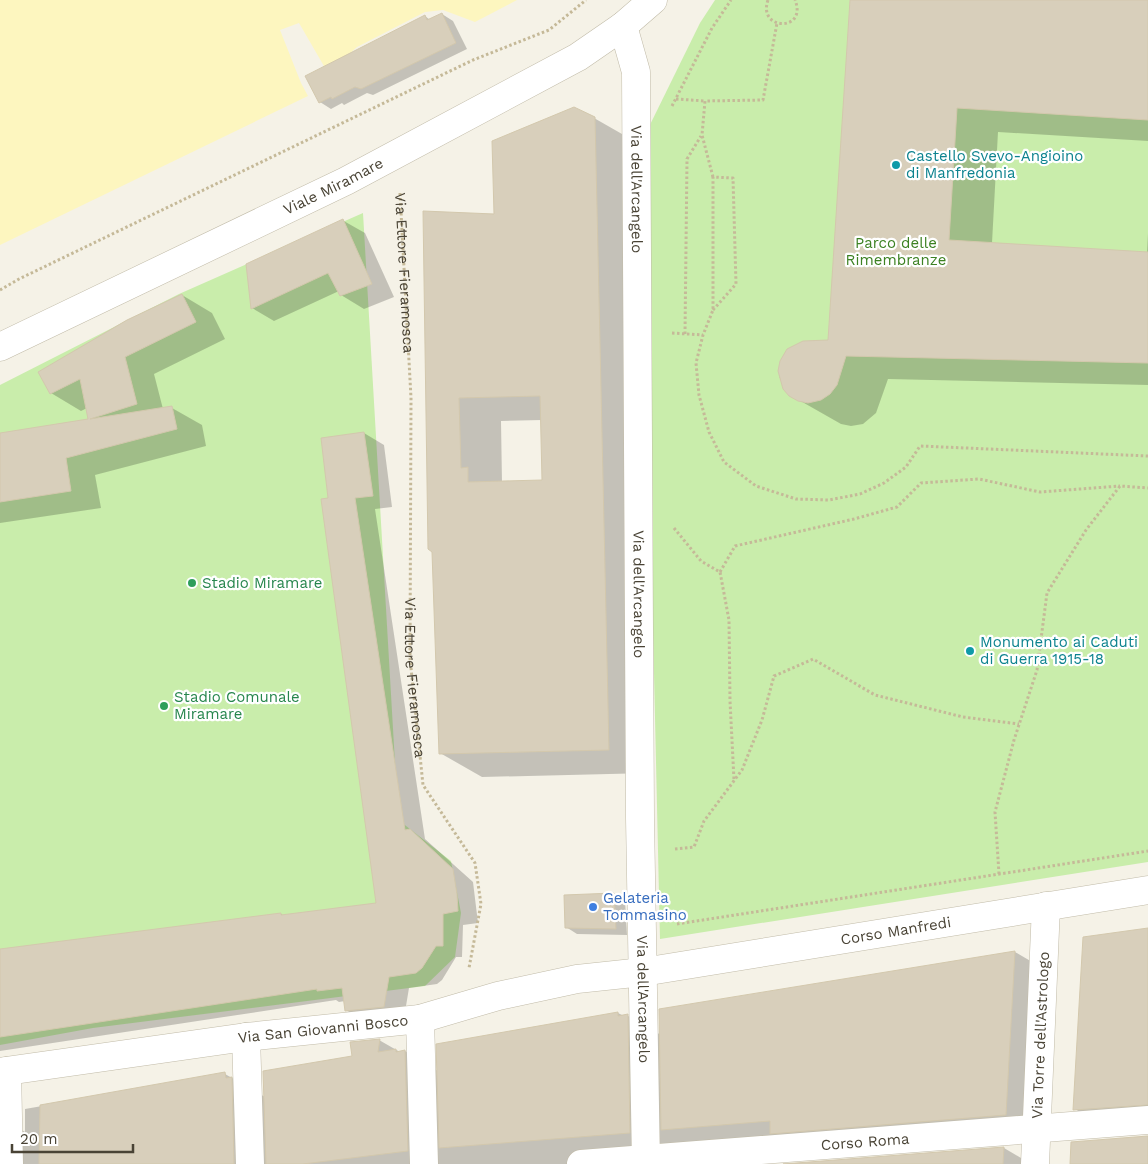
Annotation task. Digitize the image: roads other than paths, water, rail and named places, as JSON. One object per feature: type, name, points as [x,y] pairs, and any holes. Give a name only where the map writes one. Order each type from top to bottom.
[{"type":"street","name":"Viale Miramare","points":[[0,347],[346,181],[578,56],[623,26],[653,0]]},
{"type":"street","name":"Via dell'Arcangelo","points":[[623,26],[636,72],[640,818],[646,1162]]},
{"type":"street","name":"Corso Manfredi","points":[[643,972],[1148,890]]},
{"type":"street","name":"Via Torre dell'Astrologo","points":[[1035,1164],[1046,906]]},
{"type":"street","name":"Via San Giovanni Bosco","points":[[4,1072],[246,1037],[420,1019],[507,994],[577,979],[643,972]]},
{"type":"street","points":[[420,1019],[424,1164]]},
{"type":"street","points":[[246,1037],[250,1164]]},
{"type":"street","points":[[4,1072],[9,1164]]},
{"type":"street","name":"Corso Roma","points":[[581,1164],[646,1162],[1148,1120]]},
{"type":"place","name":"Castello Svevo-Angioino di Manfredonia","points":[[896,165]]},
{"type":"place","name":"Stadio Miramare","points":[[192,583]]},
{"type":"place","name":"Monumento ai Caduti di Guerra 1915-18","points":[[970,651]]},
{"type":"place","name":"Stadio Comunale Miramare","points":[[164,706]]},
{"type":"place","name":"Gelateria Tommasino","points":[[593,907]]},
{"type":"park label","name":"Parco delle Rimembranze","points":[[896,252]]}]
